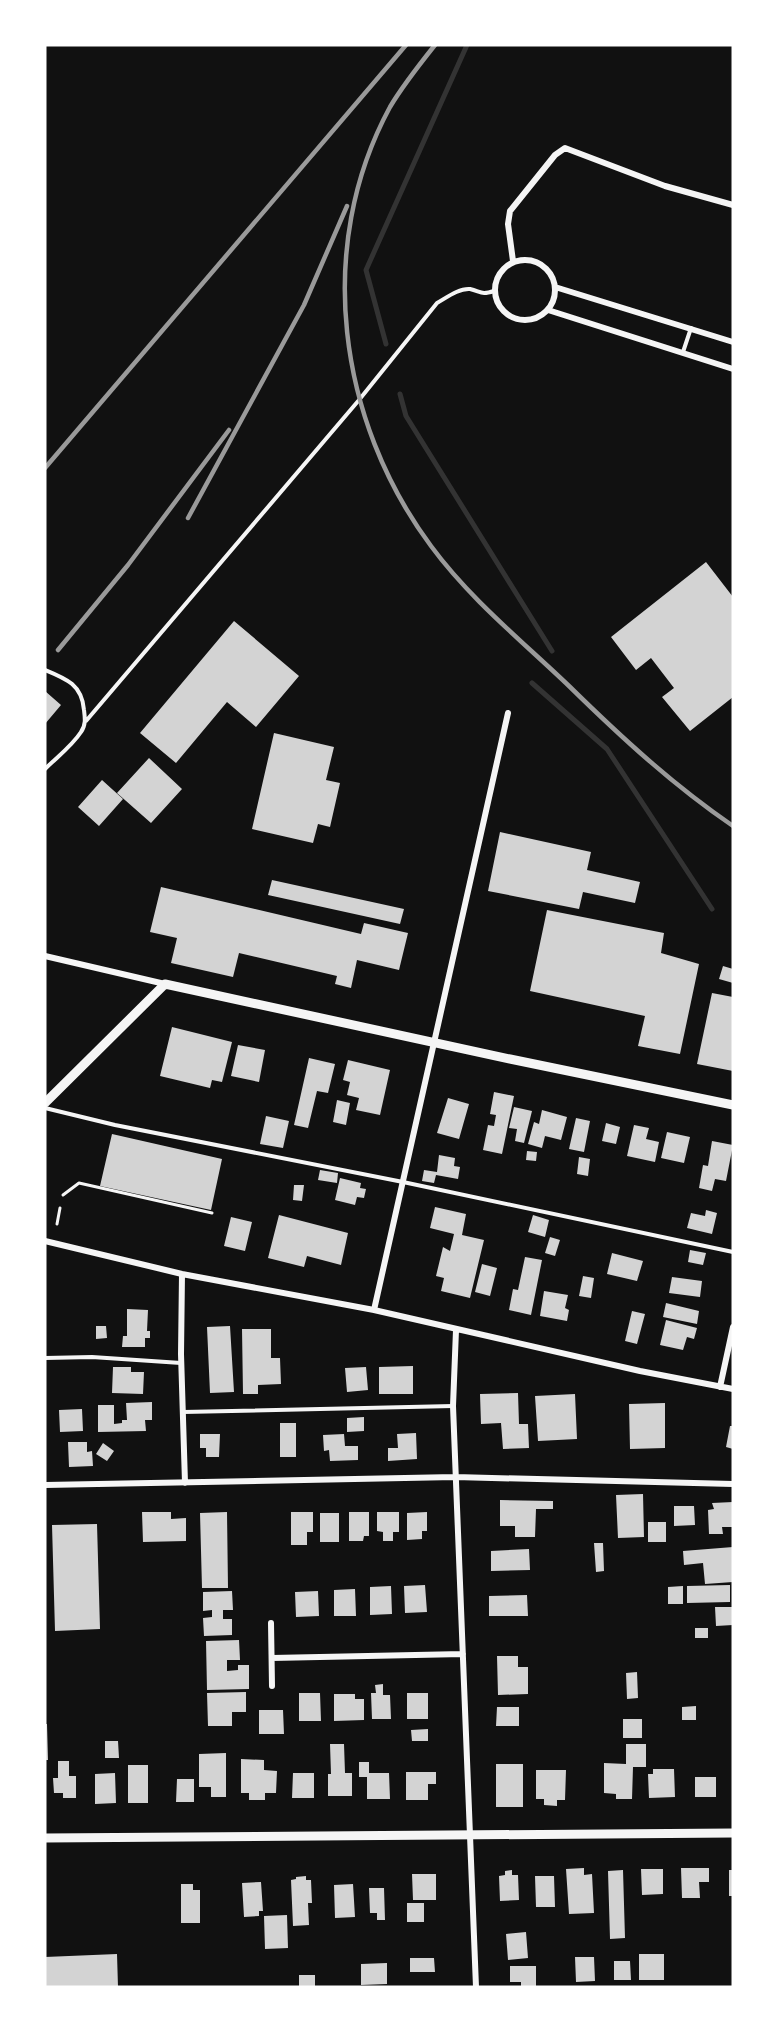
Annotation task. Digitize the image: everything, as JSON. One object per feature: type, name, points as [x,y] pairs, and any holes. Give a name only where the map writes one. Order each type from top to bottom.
[{"type":"street","points":[[513,261],[508,224],[510,212],[555,155],[565,148],[666,186],[733,205]]},
{"type":"street","points":[[523,259],[541,264],[553,278],[555,287],[555,295],[548,310],[530,320],[510,317],[496,301],[494,291],[499,273],[513,261],[523,259]]},
{"type":"street","points":[[555,287],[733,342]]},
{"type":"street","points":[[548,310],[733,369]]},
{"type":"street","points":[[374,1310],[508,713]]},
{"type":"street","points":[[45,956],[165,984],[733,1105]]},
{"type":"street","points":[[45,1103],[165,984]]},
{"type":"street","points":[[45,1241],[182,1274],[374,1310],[640,1371],[733,1389]]},
{"type":"street","points":[[182,1274],[181,1364],[185,1483]]},
{"type":"street","points":[[720,1387],[733,1327]]},
{"type":"street","points":[[456,1330],[453,1406],[455,1477],[476,1987]]},
{"type":"street","points":[[45,1485],[455,1477],[733,1484]]},
{"type":"street","points":[[270,1623],[272,1686]]},
{"type":"street","points":[[272,1658],[463,1654]]},
{"type":"street","points":[[45,1838],[733,1833]]},
{"type":"lane","points":[[45,768],[80,735],[86,721],[359,400],[437,303],[453,293],[467,289],[484,294],[494,291]]},
{"type":"lane","points":[[683,352],[691,328]]},
{"type":"lane","points":[[45,670],[69,682],[80,692],[86,721]]},
{"type":"lane","points":[[45,1108],[115,1125],[403,1182],[733,1252]]},
{"type":"lane","points":[[45,1358],[93,1357],[181,1364]]},
{"type":"lane","points":[[183,1412],[453,1406]]},
{"type":"path","points":[[63,1195],[79,1183],[212,1213]]},
{"type":"path","points":[[57,1224],[60,1208]]},
{"type":"building","points":[[706,562],[733,597],[733,697],[690,731],[662,697],[674,688],[651,658],[636,670],[611,637]]},
{"type":"building","points":[[234,621],[299,676],[256,727],[227,702],[176,763],[140,733]]},
{"type":"building","points":[[45,691],[61,705],[45,724]]},
{"type":"building","points":[[274,733],[334,747],[326,780],[340,783],[330,827],[318,824],[313,843],[252,829]]},
{"type":"building","points":[[149,758],[182,789],[151,823],[117,793]]},
{"type":"building","points":[[102,780],[123,799],[99,826],[78,807]]},
{"type":"building","points":[[500,832],[591,852],[587,870],[640,882],[635,903],[583,892],[579,909],[488,891]]},
{"type":"building","points":[[272,880],[404,909],[400,924],[268,895]]},
{"type":"building","points":[[161,887],[361,934],[364,923],[408,933],[399,970],[357,960],[351,988],[335,984],[337,976],[239,953],[233,977],[171,963],[177,938],[150,932]]},
{"type":"building","points":[[547,910],[664,933],[661,953],[699,964],[680,1054],[638,1046],[645,1016],[530,991]]},
{"type":"building","points":[[723,966],[733,969],[733,983],[719,979]]},
{"type":"building","points":[[712,993],[733,997],[733,1071],[697,1064]]},
{"type":"building","points":[[172,1027],[232,1042],[222,1082],[212,1080],[210,1088],[160,1076]]},
{"type":"building","points":[[238,1045],[265,1050],[259,1082],[231,1076]]},
{"type":"building","points":[[309,1058],[335,1064],[328,1093],[317,1091],[308,1128],[294,1125]]},
{"type":"building","points":[[348,1060],[390,1070],[380,1115],[356,1110],[359,1098],[347,1095],[350,1082],[343,1080]]},
{"type":"building","points":[[494,1092],[514,1096],[502,1154],[483,1150],[488,1125],[494,1126],[496,1115],[490,1114]]},
{"type":"building","points":[[448,1098],[469,1104],[459,1139],[437,1133]]},
{"type":"building","points":[[337,1100],[350,1103],[346,1125],[333,1122]]},
{"type":"building","points":[[514,1107],[532,1111],[524,1143],[515,1141],[517,1129],[509,1128]]},
{"type":"building","points":[[542,1110],[567,1117],[561,1140],[545,1136],[542,1148],[528,1144],[534,1122],[539,1124]]},
{"type":"building","points":[[266,1116],[289,1121],[283,1148],[260,1144]]},
{"type":"building","points":[[576,1118],[590,1121],[584,1152],[569,1149]]},
{"type":"building","points":[[606,1123],[620,1127],[616,1144],[602,1141]]},
{"type":"building","points":[[634,1125],[649,1128],[646,1139],[659,1142],[655,1162],[627,1156]]},
{"type":"building","points":[[667,1132],[690,1137],[684,1163],[661,1158]]},
{"type":"building","points":[[112,1134],[222,1159],[211,1210],[100,1186]]},
{"type":"building","points":[[712,1141],[733,1145],[726,1181],[715,1179],[712,1191],[699,1188],[703,1165],[708,1166]]},
{"type":"building","points":[[527,1151],[537,1152],[536,1161],[526,1160]]},
{"type":"building","points":[[439,1155],[455,1158],[454,1166],[460,1167],[458,1179],[436,1175],[434,1183],[422,1181],[424,1170],[437,1172]]},
{"type":"building","points":[[579,1157],[590,1159],[588,1176],[577,1174]]},
{"type":"building","points":[[320,1170],[338,1173],[337,1183],[318,1180]]},
{"type":"building","points":[[340,1178],[361,1183],[360,1188],[366,1189],[364,1198],[357,1197],[355,1205],[335,1200]]},
{"type":"building","points":[[294,1185],[304,1185],[302,1201],[293,1200]]},
{"type":"building","points":[[435,1207],[466,1214],[462,1235],[484,1240],[470,1298],[441,1291],[444,1278],[436,1276],[443,1247],[450,1251],[454,1234],[430,1228]]},
{"type":"building","points":[[706,1210],[717,1213],[712,1234],[687,1228],[691,1213],[705,1216]]},
{"type":"building","points":[[279,1215],[348,1233],[341,1265],[307,1256],[304,1267],[268,1258]]},
{"type":"building","points":[[533,1215],[549,1220],[545,1237],[528,1232]]},
{"type":"building","points":[[231,1217],[252,1222],[245,1251],[224,1246]]},
{"type":"building","points":[[550,1237],[560,1240],[555,1256],[545,1253]]},
{"type":"building","points":[[690,1250],[706,1253],[703,1265],[688,1262]]},
{"type":"building","points":[[612,1253],[643,1261],[637,1281],[607,1274]]},
{"type":"building","points":[[525,1257],[542,1260],[531,1315],[509,1310],[513,1289],[518,1290]]},
{"type":"building","points":[[482,1264],[497,1268],[490,1296],[475,1292]]},
{"type":"building","points":[[583,1276],[594,1278],[591,1298],[579,1296]]},
{"type":"building","points":[[672,1277],[702,1281],[700,1297],[669,1293]]},
{"type":"building","points":[[544,1291],[568,1295],[565,1308],[569,1310],[567,1321],[540,1316]]},
{"type":"building","points":[[666,1303],[699,1311],[697,1324],[663,1317]]},
{"type":"building","points":[[127,1309],[148,1310],[147,1331],[150,1331],[150,1338],[145,1338],[145,1347],[122,1347],[123,1336],[127,1336]]},
{"type":"building","points":[[632,1311],[645,1314],[637,1344],[625,1341]]},
{"type":"building","points":[[666,1320],[697,1328],[694,1339],[687,1337],[683,1350],[660,1345]]},
{"type":"building","points":[[96,1326],[106,1326],[107,1338],[96,1339]]},
{"type":"building","points":[[230,1326],[234,1392],[210,1393],[207,1327]]},
{"type":"building","points":[[242,1329],[271,1329],[271,1358],[280,1358],[281,1384],[258,1385],[258,1394],[243,1394]]},
{"type":"building","points":[[413,1366],[413,1394],[379,1394],[379,1367]]},
{"type":"building","points":[[113,1367],[131,1367],[131,1372],[144,1372],[143,1394],[112,1393]]},
{"type":"building","points":[[366,1367],[368,1390],[347,1392],[345,1368]]},
{"type":"building","points":[[518,1393],[519,1424],[528,1424],[529,1448],[503,1449],[501,1423],[481,1424],[480,1394]]},
{"type":"building","points":[[575,1394],[577,1439],[538,1441],[535,1396]]},
{"type":"building","points":[[152,1402],[152,1420],[145,1420],[146,1431],[98,1432],[98,1405],[114,1405],[114,1424],[127,1420],[126,1403]]},
{"type":"building","points":[[665,1403],[665,1448],[630,1449],[629,1404]]},
{"type":"building","points":[[82,1409],[83,1431],[60,1432],[59,1410]]},
{"type":"building","points":[[364,1417],[364,1431],[347,1432],[347,1418]]},
{"type":"building","points":[[280,1423],[296,1423],[296,1457],[280,1457]]},
{"type":"building","points":[[730,1426],[733,1426],[733,1449],[726,1447]]},
{"type":"building","points":[[416,1433],[417,1459],[388,1461],[388,1448],[398,1448],[397,1434]]},
{"type":"building","points":[[200,1434],[220,1434],[219,1457],[206,1457],[206,1448],[200,1448]]},
{"type":"building","points":[[344,1434],[345,1446],[358,1446],[358,1460],[330,1461],[329,1450],[324,1451],[323,1435]]},
{"type":"building","points":[[68,1442],[87,1442],[87,1452],[92,1451],[93,1466],[69,1467]]},
{"type":"building","points":[[103,1443],[114,1451],[107,1461],[96,1454]]},
{"type":"building","points":[[643,1494],[644,1537],[618,1538],[616,1495]]},
{"type":"building","points":[[500,1500],[553,1501],[553,1509],[536,1509],[535,1537],[515,1537],[515,1526],[500,1526]]},
{"type":"building","points":[[733,1502],[733,1527],[722,1527],[723,1534],[709,1534],[708,1510],[714,1509],[712,1503]]},
{"type":"building","points":[[674,1506],[694,1506],[695,1525],[674,1526]]},
{"type":"building","points":[[142,1512],[171,1512],[171,1519],[186,1518],[186,1541],[143,1542]]},
{"type":"building","points":[[227,1512],[228,1588],[202,1588],[200,1513]]},
{"type":"building","points":[[291,1512],[313,1512],[313,1532],[307,1532],[307,1545],[291,1545]]},
{"type":"building","points":[[349,1512],[369,1512],[369,1536],[364,1536],[363,1541],[349,1541]]},
{"type":"building","points":[[377,1512],[399,1512],[399,1532],[393,1532],[393,1541],[383,1541],[383,1532],[377,1531]]},
{"type":"building","points":[[427,1512],[427,1531],[422,1531],[422,1539],[407,1540],[407,1513]]},
{"type":"building","points":[[320,1513],[339,1513],[339,1542],[320,1542]]},
{"type":"building","points":[[648,1522],[666,1522],[666,1542],[648,1542]]},
{"type":"building","points":[[97,1524],[100,1629],[55,1631],[52,1525]]},
{"type":"building","points":[[594,1543],[603,1543],[604,1571],[596,1572]]},
{"type":"building","points":[[733,1547],[733,1582],[705,1584],[703,1563],[684,1565],[683,1551]]},
{"type":"building","points":[[529,1549],[530,1570],[491,1571],[491,1551]]},
{"type":"building","points":[[425,1585],[427,1612],[405,1613],[404,1586]]},
{"type":"building","points":[[730,1585],[730,1602],[687,1603],[687,1586]]},
{"type":"building","points":[[391,1586],[392,1614],[370,1615],[370,1587]]},
{"type":"building","points":[[683,1586],[683,1604],[668,1604],[668,1587]]},
{"type":"building","points":[[355,1589],[356,1616],[334,1616],[334,1590]]},
{"type":"building","points":[[232,1591],[233,1610],[223,1610],[223,1619],[232,1619],[232,1635],[204,1636],[203,1618],[212,1617],[212,1610],[203,1611],[203,1592]]},
{"type":"building","points":[[318,1591],[319,1616],[296,1617],[295,1592]]},
{"type":"building","points":[[527,1595],[528,1616],[489,1616],[489,1596]]},
{"type":"building","points":[[715,1607],[733,1607],[733,1625],[716,1626]]},
{"type":"building","points":[[695,1628],[708,1628],[708,1638],[695,1638]]},
{"type":"building","points":[[239,1640],[240,1660],[227,1660],[227,1671],[238,1670],[238,1665],[249,1665],[249,1689],[207,1690],[206,1641]]},
{"type":"building","points":[[497,1656],[518,1656],[518,1667],[528,1667],[528,1694],[498,1695]]},
{"type":"building","points":[[637,1672],[638,1698],[627,1699],[626,1673]]},
{"type":"building","points":[[383,1684],[383,1695],[390,1695],[391,1719],[372,1719],[371,1693],[376,1693],[375,1685]]},
{"type":"building","points":[[246,1692],[246,1712],[232,1712],[232,1726],[208,1726],[207,1693]]},
{"type":"building","points":[[299,1693],[320,1693],[321,1721],[299,1721]]},
{"type":"building","points":[[407,1693],[428,1693],[428,1719],[407,1719]]},
{"type":"building","points":[[334,1694],[355,1694],[355,1699],[364,1699],[364,1720],[334,1721]]},
{"type":"building","points":[[696,1706],[696,1720],[682,1720],[682,1707]]},
{"type":"building","points":[[497,1707],[519,1707],[519,1726],[496,1726]]},
{"type":"building","points":[[259,1710],[283,1710],[284,1734],[259,1734]]},
{"type":"building","points":[[623,1719],[642,1719],[642,1738],[623,1738]]},
{"type":"building","points":[[45,1724],[47,1724],[48,1760],[45,1760]]},
{"type":"building","points":[[428,1729],[428,1741],[412,1741],[411,1730]]},
{"type":"building","points":[[105,1741],[118,1741],[119,1758],[105,1758]]},
{"type":"building","points":[[330,1744],[344,1744],[345,1773],[352,1773],[352,1796],[328,1796],[328,1774],[331,1774]]},
{"type":"building","points":[[626,1744],[646,1744],[646,1767],[633,1767],[632,1799],[616,1799],[616,1794],[604,1793],[604,1763],[626,1764]]},
{"type":"building","points":[[226,1753],[226,1797],[211,1797],[211,1787],[199,1787],[199,1754]]},
{"type":"building","points":[[241,1759],[264,1760],[264,1770],[277,1771],[276,1793],[265,1793],[265,1800],[249,1800],[249,1793],[241,1793]]},
{"type":"building","points":[[58,1761],[69,1761],[69,1776],[76,1776],[76,1798],[63,1798],[63,1793],[54,1793],[53,1778],[58,1778]]},
{"type":"building","points":[[359,1762],[369,1762],[369,1773],[389,1773],[390,1799],[367,1799],[367,1777],[359,1777]]},
{"type":"building","points":[[496,1764],[523,1764],[523,1807],[496,1807]]},
{"type":"building","points":[[128,1765],[148,1765],[148,1803],[128,1803]]},
{"type":"building","points":[[653,1769],[674,1769],[675,1797],[649,1798],[648,1774],[653,1774]]},
{"type":"building","points":[[536,1770],[566,1770],[565,1800],[557,1800],[557,1806],[544,1805],[544,1799],[536,1799]]},
{"type":"building","points":[[406,1772],[436,1772],[436,1784],[428,1784],[428,1800],[406,1800]]},
{"type":"building","points":[[115,1773],[116,1803],[95,1804],[95,1774]]},
{"type":"building","points":[[293,1773],[314,1773],[314,1798],[292,1798]]},
{"type":"building","points":[[695,1777],[716,1777],[716,1797],[695,1797]]},
{"type":"building","points":[[177,1779],[194,1779],[194,1802],[176,1802]]},
{"type":"building","points":[[584,1868],[584,1875],[592,1874],[594,1913],[569,1914],[566,1869]]},
{"type":"building","points":[[681,1868],[709,1868],[709,1882],[699,1882],[700,1898],[682,1898]]},
{"type":"building","points":[[641,1869],[663,1869],[663,1894],[642,1895]]},
{"type":"building","points":[[512,1870],[512,1875],[518,1875],[519,1900],[500,1901],[499,1876],[505,1875],[505,1871]]},
{"type":"building","points":[[623,1870],[625,1938],[610,1939],[608,1871]]},
{"type":"building","points":[[729,1870],[733,1870],[733,1896],[729,1896]]},
{"type":"building","points":[[412,1874],[436,1874],[436,1900],[413,1900]]},
{"type":"building","points":[[306,1876],[306,1880],[311,1880],[312,1903],[308,1903],[309,1925],[293,1926],[291,1880]]},
{"type":"building","points":[[535,1876],[554,1876],[555,1907],[536,1907]]},
{"type":"building","points":[[261,1882],[263,1911],[259,1911],[259,1916],[244,1917],[242,1883]]},
{"type":"building","points":[[181,1884],[193,1884],[193,1890],[200,1890],[200,1923],[181,1923]]},
{"type":"building","points":[[353,1884],[355,1917],[335,1918],[334,1885]]},
{"type":"building","points":[[369,1888],[384,1888],[385,1920],[377,1920],[377,1913],[370,1913]]},
{"type":"building","points":[[407,1903],[424,1903],[424,1922],[407,1922]]},
{"type":"building","points":[[287,1915],[288,1948],[265,1949],[264,1916]]},
{"type":"building","points":[[526,1932],[528,1958],[508,1960],[506,1934]]},
{"type":"building","points":[[117,1954],[118,1987],[45,1987],[45,1957]]},
{"type":"building","points":[[639,1954],[664,1954],[664,1980],[639,1980]]},
{"type":"building","points":[[575,1957],[594,1957],[595,1981],[576,1982]]},
{"type":"building","points":[[410,1958],[434,1958],[435,1972],[410,1972]]},
{"type":"building","points":[[614,1961],[630,1961],[631,1980],[614,1980]]},
{"type":"building","points":[[387,1963],[387,1984],[361,1985],[361,1964]]},
{"type":"building","points":[[510,1966],[536,1966],[536,1987],[521,1987],[521,1982],[510,1982]]},
{"type":"building","points":[[299,1975],[315,1975],[315,1987],[299,1987]]},
{"type":"waterway","points":[[386,344],[366,270],[467,45]]},
{"type":"waterway","points":[[400,394],[406,416],[552,651]]},
{"type":"waterway","points":[[532,683],[607,749],[712,909]]},
{"type":"railway","points":[[45,468],[406,45]]},
{"type":"railway","points":[[435,45],[390,107],[366,161],[351,217],[345,274],[347,332],[357,389],[375,444],[399,497],[431,546],[462,584],[628,742],[689,794],[733,826]]},
{"type":"railway","points":[[188,518],[304,305],[347,206]]},
{"type":"railway","points":[[58,650],[128,565],[229,430]]}]
